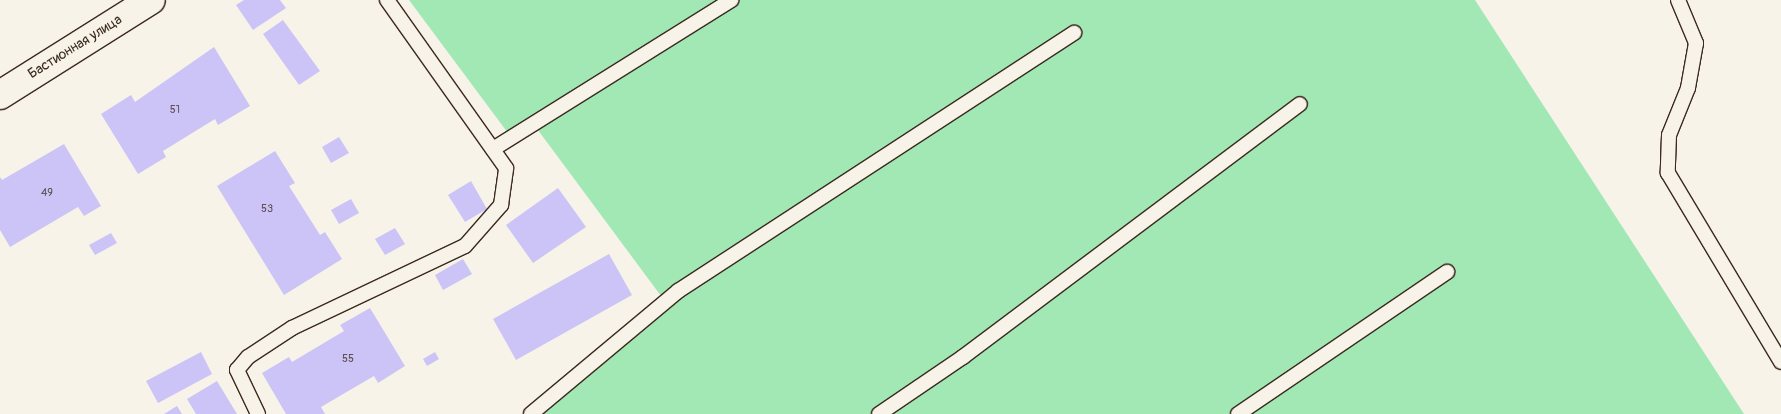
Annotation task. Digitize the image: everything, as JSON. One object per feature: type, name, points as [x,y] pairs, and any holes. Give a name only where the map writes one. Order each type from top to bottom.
[{"type":"street","name":"Бастионная улица","points":[[0,95],[151,0]]},
{"type":"lane","points":[[258,414],[237,370],[292,328],[465,246],[501,205],[506,168],[388,0]]},
{"type":"lane","points":[[493,149],[731,0]]},
{"type":"lane","points":[[1678,0],[1696,43],[1688,88],[1669,135],[1668,173],[1781,362]]},
{"type":"lane","points":[[531,414],[678,291],[1074,33]]},
{"type":"lane","points":[[879,414],[963,357],[1300,104]]},
{"type":"lane","points":[[1238,414],[1446,272]]},
{"type":"green space","points":[[409,0],[1475,0],[1744,414],[540,414],[664,300],[532,122],[511,137]]},
{"type":"building","points":[[244,0],[280,0],[286,8],[253,30],[236,5]]},
{"type":"building","points":[[283,20],[320,71],[299,85],[263,34]]},
{"type":"building","points":[[214,47],[250,106],[218,125],[215,119],[163,151],[166,157],[138,174],[101,114],[131,95],[135,102]]},
{"type":"building","points":[[339,137],[349,153],[331,163],[322,147]]},
{"type":"building","points":[[64,144],[101,206],[84,216],[78,207],[10,247],[0,230],[0,177],[2,180]]},
{"type":"building","points":[[275,151],[295,183],[289,186],[320,235],[325,232],[342,259],[284,295],[217,186]]},
{"type":"building","points":[[471,181],[487,209],[465,222],[448,195]]},
{"type":"building","points":[[558,188],[586,227],[533,263],[506,225]]},
{"type":"building","points":[[351,199],[359,213],[339,224],[331,210]]},
{"type":"building","points":[[395,228],[405,244],[385,255],[375,239]]},
{"type":"building","points":[[111,233],[117,243],[95,255],[89,245]]},
{"type":"building","points":[[609,254],[632,295],[516,360],[493,319]]},
{"type":"building","points":[[463,259],[472,274],[443,290],[435,275]]},
{"type":"building","points":[[370,308],[405,366],[378,383],[374,376],[321,407],[325,414],[286,414],[262,373],[289,357],[292,362],[344,331],[340,325]]},
{"type":"building","points":[[201,352],[212,374],[158,403],[146,381]]},
{"type":"building","points":[[435,352],[439,359],[427,366],[423,359]]},
{"type":"building","points":[[217,381],[237,414],[196,414],[187,399]]},
{"type":"building","points":[[177,406],[182,414],[164,414]]}]
